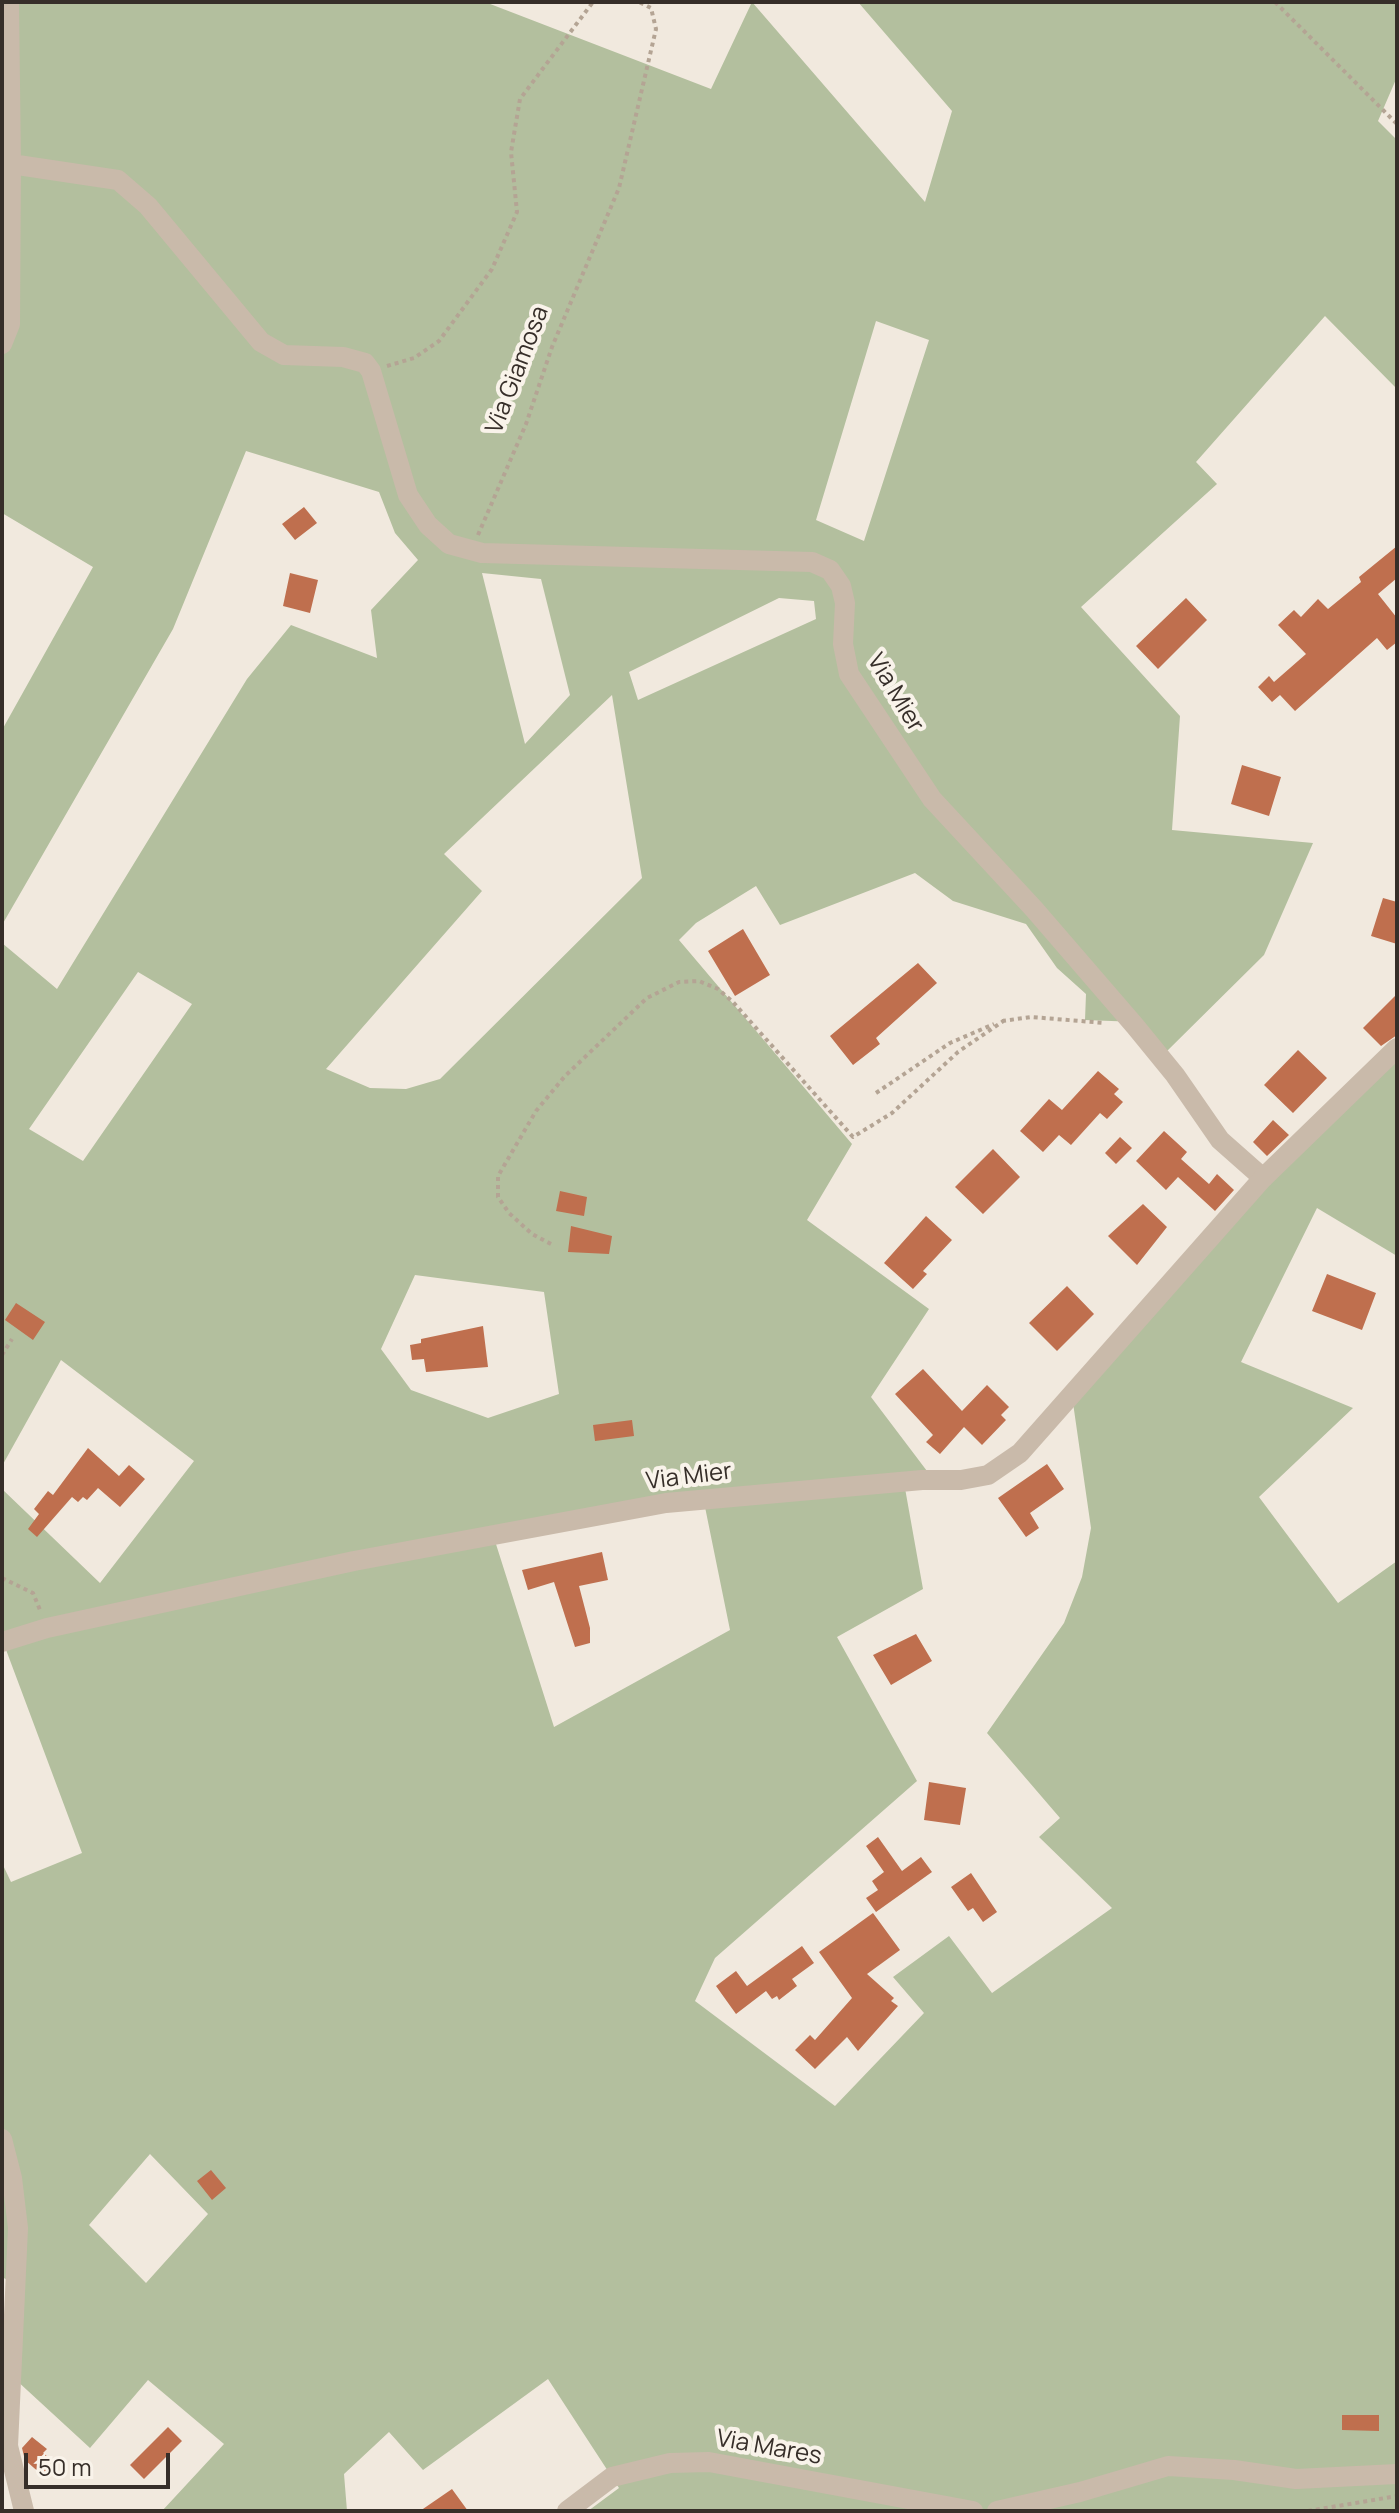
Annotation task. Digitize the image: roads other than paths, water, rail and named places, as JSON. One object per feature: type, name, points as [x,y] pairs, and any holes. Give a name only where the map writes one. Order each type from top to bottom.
[{"type":"street","points":[[2,344],[10,324],[9,2]]},
{"type":"street","name":"Via Mier","points":[[11,164],[118,180],[148,206],[261,342],[271,350],[297,357],[357,359],[371,371],[408,495],[437,536],[471,552],[812,562],[830,570],[841,586],[845,603],[843,644],[849,674],[905,759],[961,835],[1034,909],[1135,1026],[1175,1075],[1220,1140],[1263,1178]]},
{"type":"street","name":"Via Mier","points":[[2,1642],[47,1628],[354,1561],[666,1503],[922,1480],[961,1480],[988,1475],[1020,1453],[1263,1178],[1397,1048]]},
{"type":"street","points":[[2,2139],[12,2178],[18,2228],[8,2446],[24,2511]]},
{"type":"street","name":"Via Mares","points":[[567,2511],[612,2477],[670,2463],[709,2462],[973,2511]]},
{"type":"street","points":[[997,2511],[1080,2492],[1168,2466],[1234,2470],[1296,2479],[1397,2474]]}]
